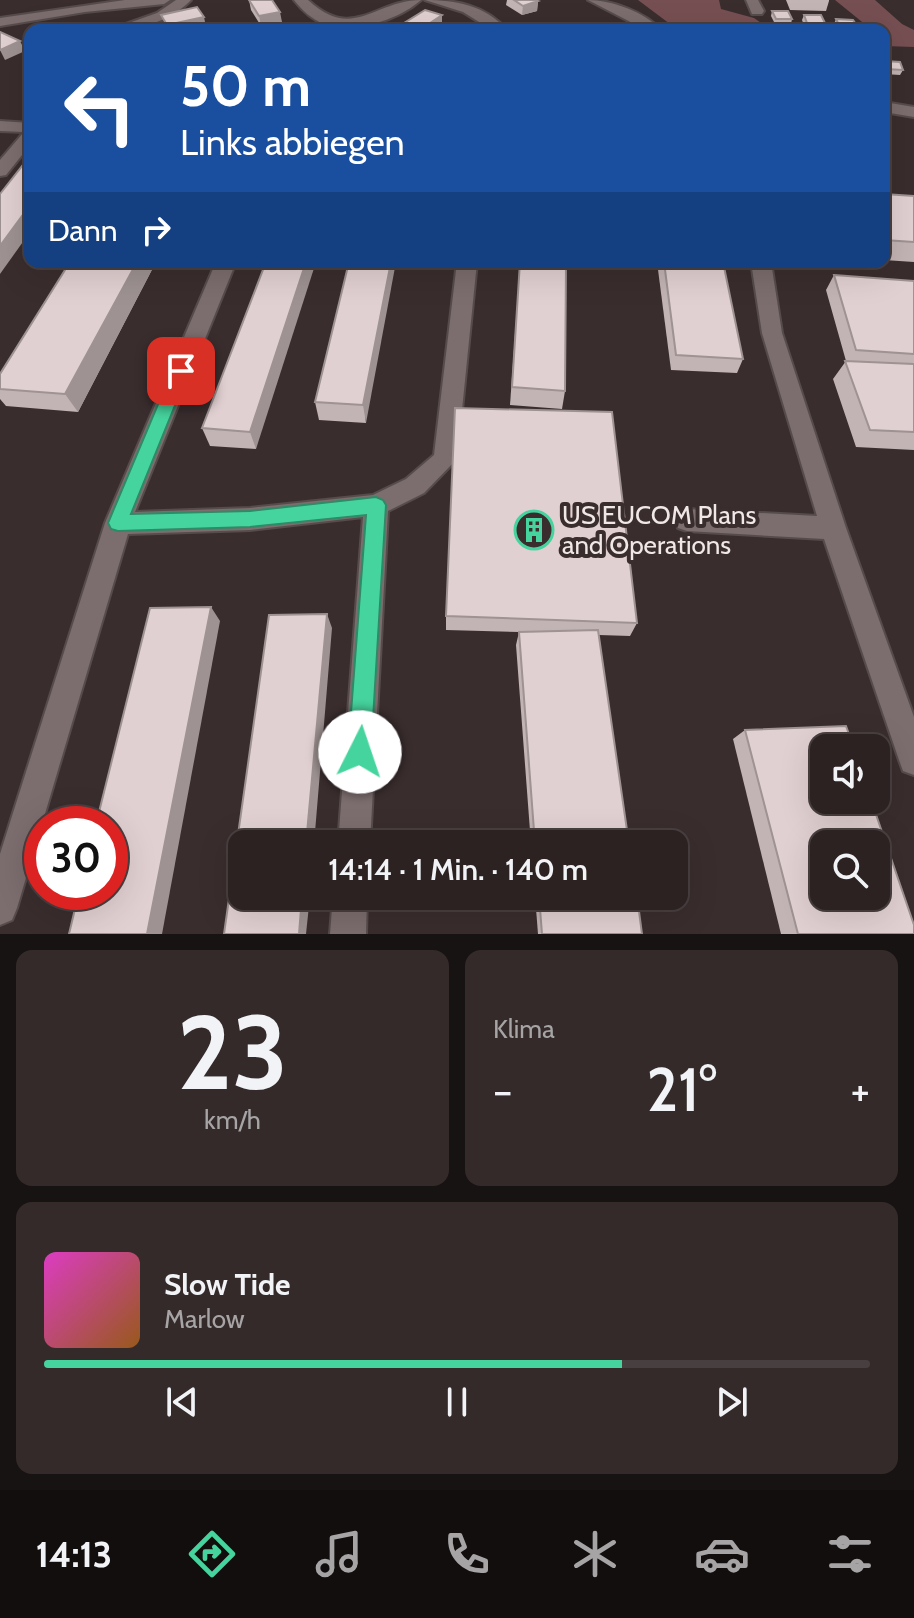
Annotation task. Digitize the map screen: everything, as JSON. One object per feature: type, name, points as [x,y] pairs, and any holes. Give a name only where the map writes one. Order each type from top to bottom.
[{"type":"street","points":[[0,22],[164,0]]},
{"type":"street","points":[[136,24],[162,16],[185,0]]},
{"type":"street","points":[[300,0],[322,19],[355,23],[390,14],[415,0]]},
{"type":"street","points":[[431,0],[452,3],[485,16],[494,24]]},
{"type":"street","points":[[579,0],[626,24]]},
{"type":"street","points":[[594,0],[647,24]]},
{"type":"street","points":[[22,18],[29,24]]},
{"type":"street","points":[[890,108],[914,112]]},
{"type":"street","points":[[0,126],[24,128]]},
{"type":"street","points":[[0,171],[24,142]]},
{"type":"street","points":[[0,908],[118,523],[224,268]]},
{"type":"street","points":[[118,523],[250,519],[376,505],[415,486],[445,459],[466,268]]},
{"type":"street","points":[[762,268],[772,333],[833,528],[914,760]]},
{"type":"street","points":[[355,830],[376,505]]},
{"type":"street","points":[[687,520],[833,528]]},
{"type":"street","points":[[348,934],[349,910]]},
{"type":"shaded area","points":[[638,0],[719,0],[721,9],[754,18],[762,24],[670,24]]},
{"type":"shaded area","points":[[835,0],[875,0],[902,24],[914,30],[914,47],[890,46],[890,24],[865,24]]},
{"type":"building","points":[[249,0],[272,0],[280,12],[259,16]]},
{"type":"building","points":[[514,0],[535,0],[538,1],[523,6]]},
{"type":"building","points":[[197,7],[204,17],[166,24],[161,15]]},
{"type":"building","points":[[425,10],[442,15],[428,24],[404,23]]},
{"type":"building","points":[[772,11],[788,11],[792,19],[776,19]]},
{"type":"building","points":[[804,15],[821,15],[825,23],[807,23]]},
{"type":"building","points":[[836,19],[853,20],[856,24],[838,24]]},
{"type":"building","points":[[0,32],[20,41],[0,50]]},
{"type":"building","points":[[890,61],[900,62],[903,70],[890,69]]},
{"type":"building","points":[[24,164],[24,213],[0,246],[0,194]]},
{"type":"building","points":[[890,194],[914,196],[914,242],[890,240]]},
{"type":"building","points":[[66,268],[134,268],[65,394],[0,389],[0,374]]},
{"type":"building","points":[[264,268],[304,268],[250,432],[202,428]]},
{"type":"building","points":[[348,268],[390,268],[363,405],[315,402]]},
{"type":"building","points":[[520,268],[566,268],[565,391],[512,387]]},
{"type":"building","points":[[665,268],[724,268],[743,359],[676,355]]},
{"type":"building","points":[[834,275],[914,281],[914,354],[856,350]]},
{"type":"building","points":[[845,361],[914,364],[914,432],[870,430]]},
{"type":"building","name":"US EUCOM Plans and Operations","points":[[455,408],[612,412],[637,623],[446,616]]},
{"type":"building","points":[[211,607],[147,934],[69,934],[75,910],[128,910],[128,806],[100,806],[150,608]]},
{"type":"building","points":[[327,614],[307,830],[239,830],[269,615]]},
{"type":"building","points":[[598,630],[627,830],[534,830],[519,632]]},
{"type":"building","points":[[846,726],[849,734],[810,734],[810,814],[876,814],[881,830],[810,830],[810,910],[890,910],[890,855],[914,925],[914,934],[798,934],[745,730]]},
{"type":"building","points":[[228,906],[228,910],[301,910],[299,934],[224,934]]},
{"type":"building","points":[[540,910],[639,910],[642,934],[542,934]]},
{"type":"place","name":"US EUCOM Plans and Operations","points":[[534,530]]},
{"type":"route","points":[[181,371],[118,523],[250,519],[376,505],[360,752]]}]
